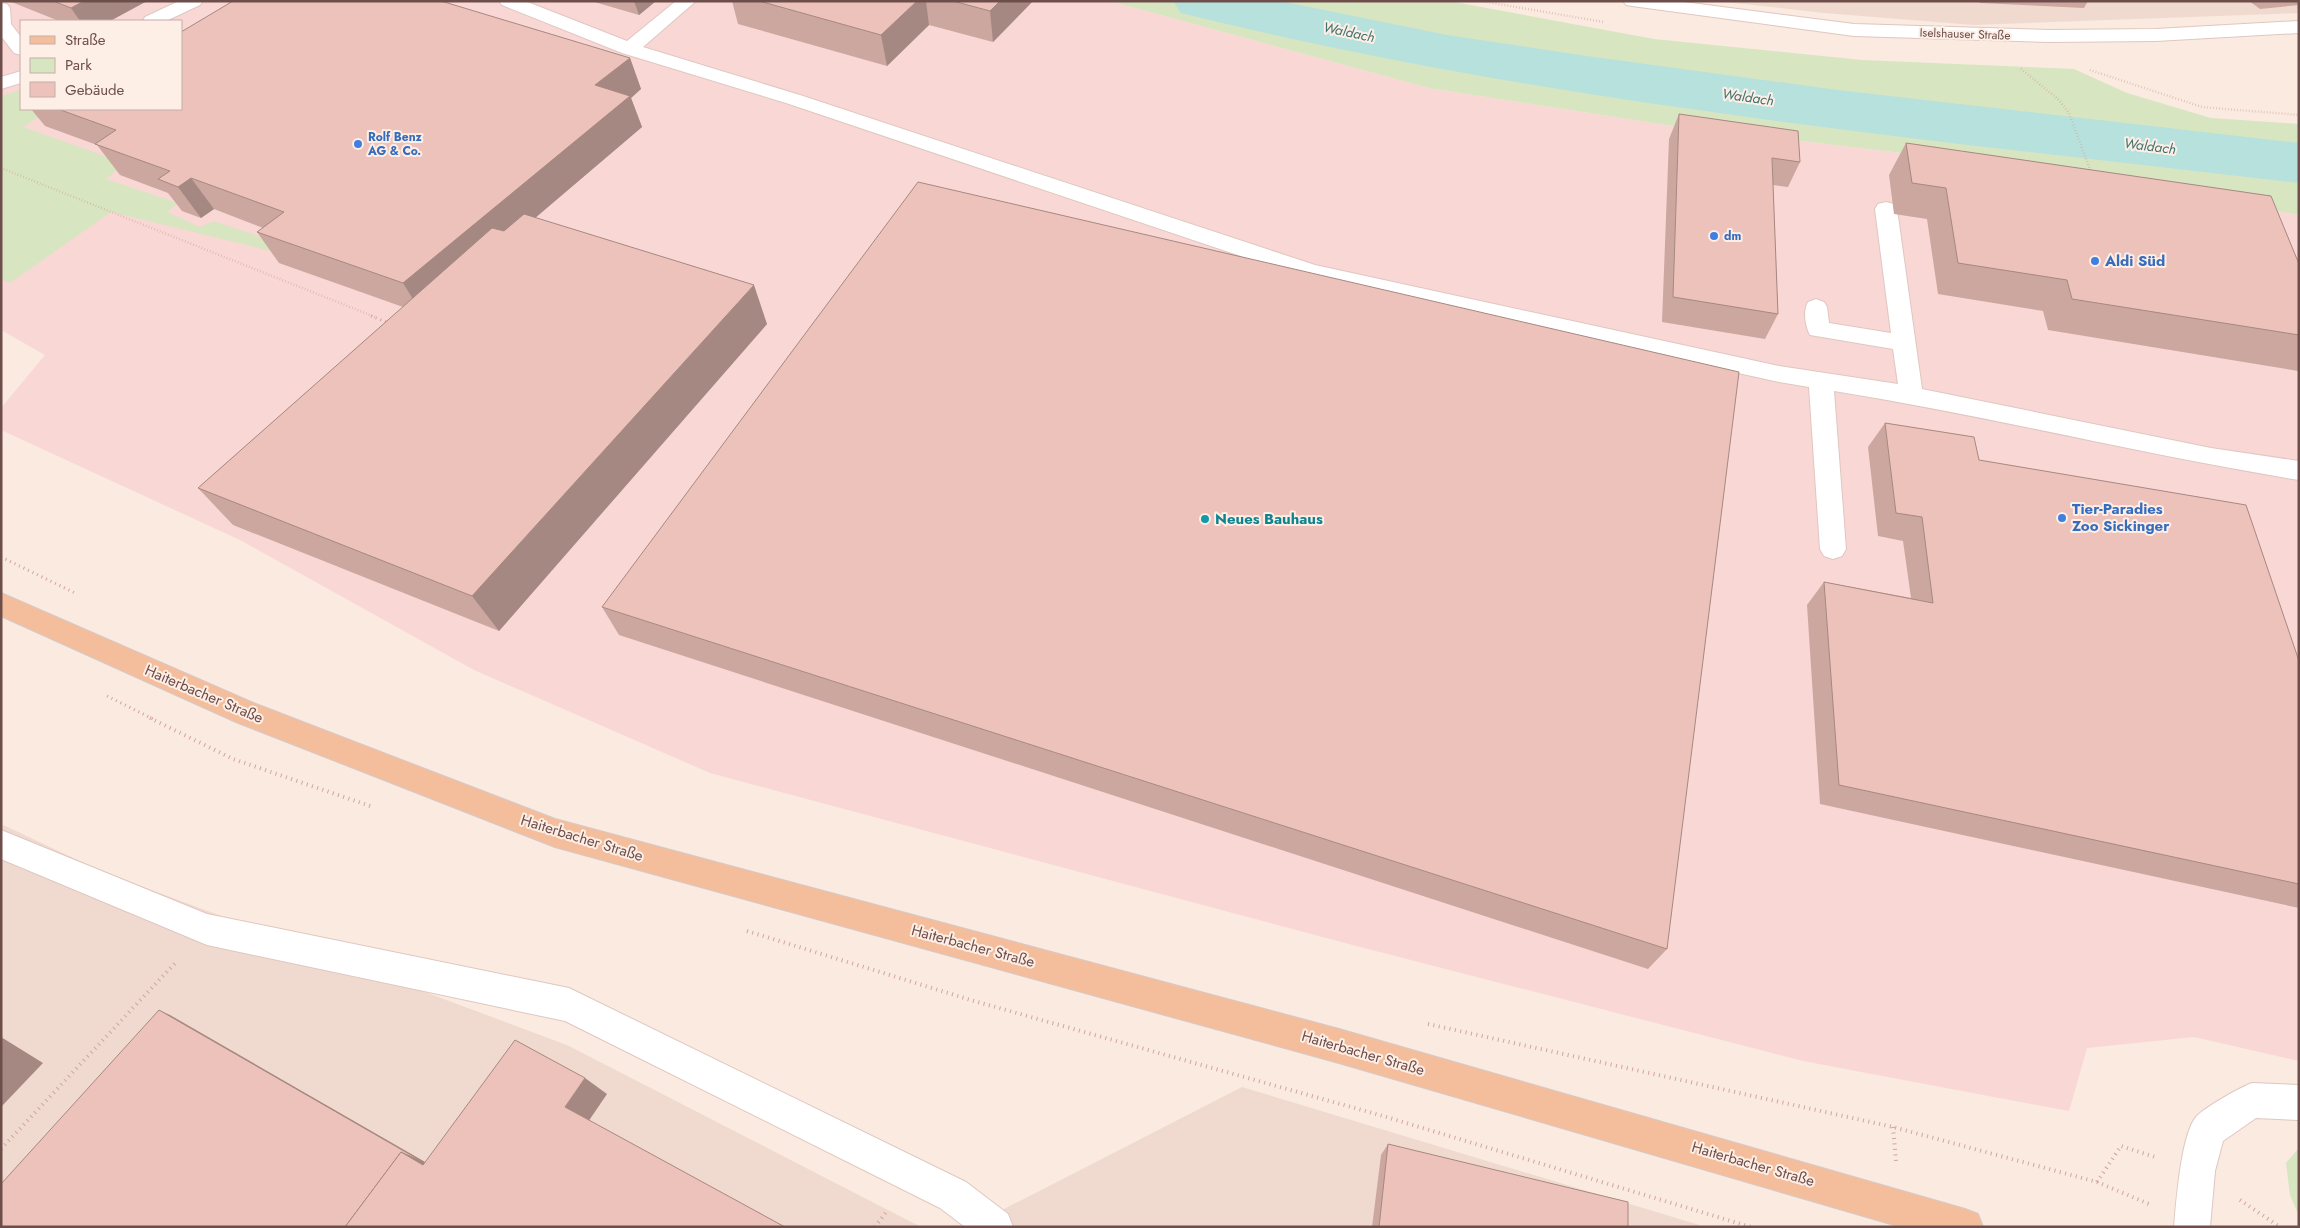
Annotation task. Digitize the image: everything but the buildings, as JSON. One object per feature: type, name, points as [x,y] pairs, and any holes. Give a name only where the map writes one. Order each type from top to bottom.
[{"type":"main road","name":"Haiterbacher Straße","points":[[1,604],[246,713],[555,833],[1339,1046],[1900,1206],[1966,1227]]},
{"type":"street","points":[[154,20],[194,1]]},
{"type":"street","points":[[508,1],[628,49],[793,100],[1311,272],[1779,374],[1911,395],[2212,457],[2299,471]]},
{"type":"street","points":[[628,49],[687,1]]},
{"type":"street","name":"Iselshauser Straße","points":[[1632,1],[1854,30],[2049,36],[2156,35],[2299,27]]},
{"type":"street","points":[[1,8],[2,24],[20,48]]},
{"type":"street","points":[[1,83],[20,77]]},
{"type":"street","points":[[1886,209],[1911,395]]},
{"type":"street","points":[[1816,307],[1818,328],[1904,343]]},
{"type":"street","points":[[1821,381],[1834,549]]},
{"type":"street","points":[[1,844],[207,928],[569,1005],[952,1195],[995,1227]]},
{"type":"street","points":[[2192,1224],[2197,1171],[2208,1130],[2252,1100],[2299,1103]]},
{"type":"path","points":[[2018,67],[2059,101],[2072,119],[2087,165],[2096,180]]},
{"type":"path","points":[[2088,69],[2179,101],[2202,107],[2299,115]]},
{"type":"path","points":[[1,168],[392,324]]},
{"type":"path","points":[[1,557],[83,596]]},
{"type":"path","points":[[1,1149],[207,928]]},
{"type":"path","points":[[1419,1022],[1893,1127],[2097,1182],[2192,1224]]},
{"type":"shaded area","points":[[1,1],[1109,1],[1429,88],[1666,125],[2019,167],[2299,215],[2299,1061],[2194,1037],[2087,1048],[2069,1111],[1803,1061],[1345,943],[710,773],[474,670],[240,540],[1,430],[1,408],[45,355],[1,330]]},
{"type":"shaded area","points":[[1717,1],[2299,1],[2299,13],[1974,25],[1824,13]]},
{"type":"shaded area","points":[[1,824],[103,872],[567,1045],[921,1227],[1,1227]]},
{"type":"shaded area","points":[[1242,1087],[1706,1227],[969,1227]]},
{"type":"green space","points":[[1109,1],[1449,1],[1654,39],[1862,60],[2074,69],[2127,93],[2211,118],[2299,124],[2299,215],[2019,167],[1666,125],[1429,88]]},
{"type":"green space","points":[[20,90],[20,110],[49,110],[23,127],[125,163],[106,179],[178,203],[167,212],[200,227],[213,221],[279,243],[271,251],[111,212],[10,283],[1,279],[1,96]]},
{"type":"green space","points":[[2299,1148],[2299,1216],[2290,1195],[2286,1163]]},
{"type":"waterway","name":"Waldach","points":[[1202,1],[1331,31],[1447,53],[1587,75],[1838,109],[2299,163]]},
{"type":"place","name":"Rolf Benz AG & Co.","points":[[358,144]]},
{"type":"place","name":"dm","points":[[1714,236]]},
{"type":"place","name":"Aldi Süd","points":[[2095,261]]},
{"type":"place","name":"Tier-Paradies Zoo Sickinger","points":[[2062,518]]},
{"type":"place","name":"Neues Bauhaus","points":[[1205,519]]}]
